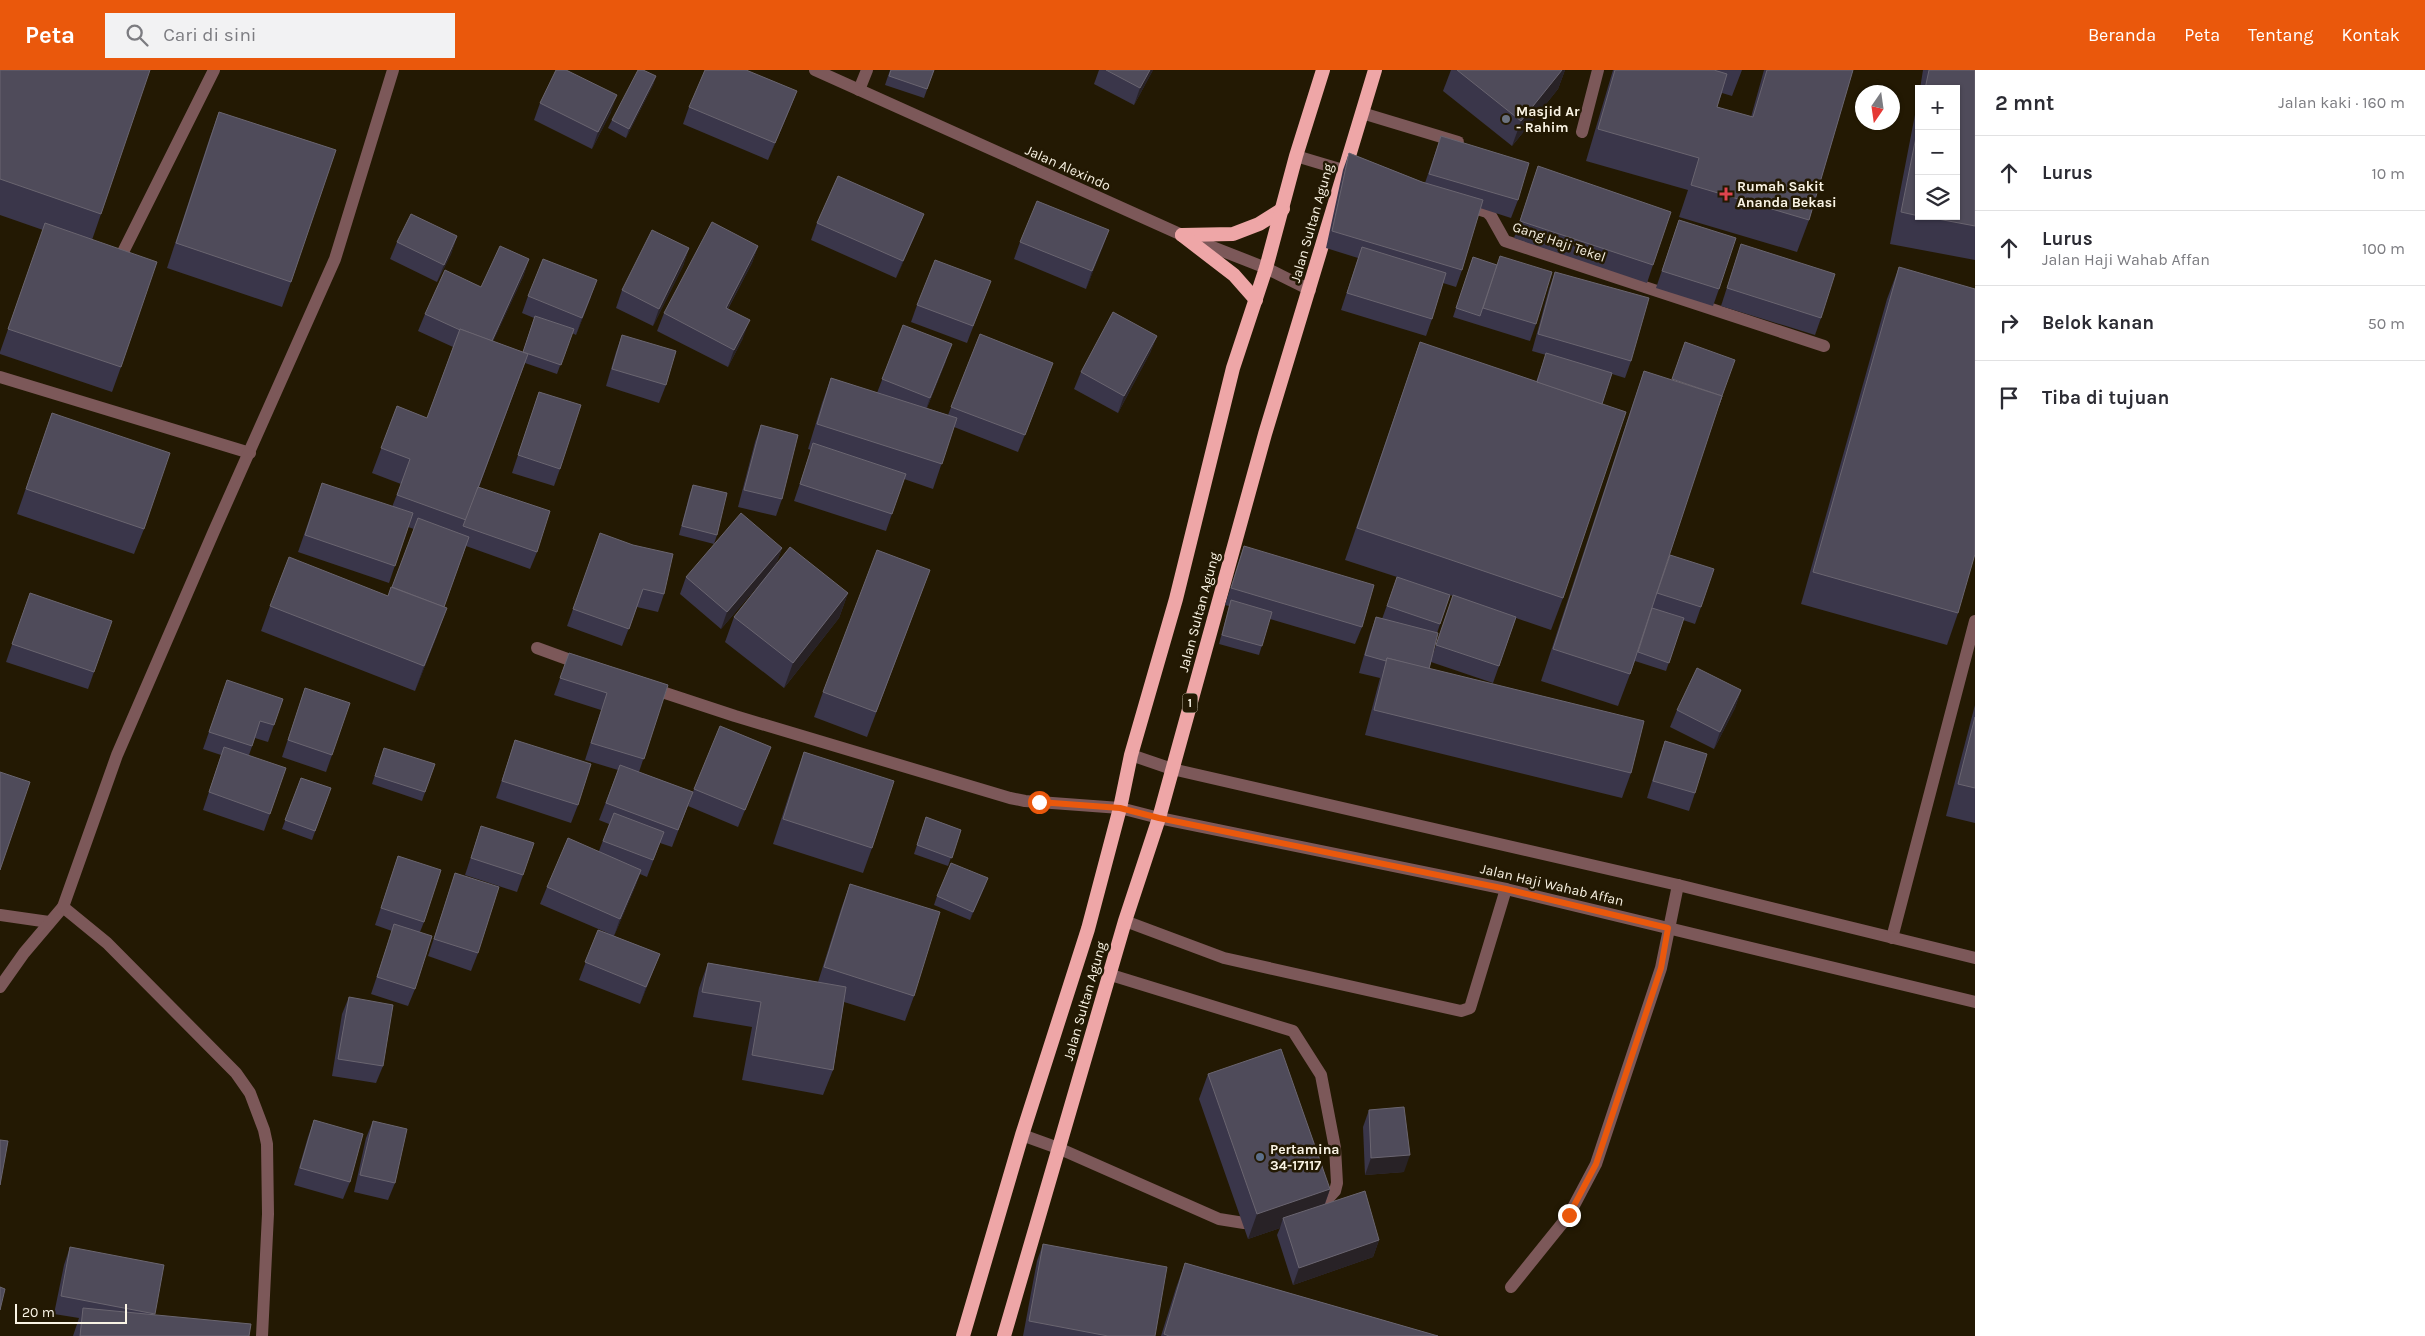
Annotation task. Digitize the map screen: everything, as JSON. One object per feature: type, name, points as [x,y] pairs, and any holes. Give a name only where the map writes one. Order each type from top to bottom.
[{"type":"highway","name":"Jalan Sultan Agung","points":[[963,1336],[1022,1136],[1088,929],[1120,808],[1131,754],[1176,599],[1233,368],[1266,268],[1296,156],[1323,70]]},
{"type":"highway","name":"Jalan Sultan Agung","points":[[1004,1336],[1125,921],[1159,818],[1265,434],[1310,290],[1343,170],[1375,70]]},
{"type":"highway","points":[[1182,235],[1234,234],[1259,224],[1283,209]]},
{"type":"highway","points":[[1182,235],[1234,275],[1256,300]]},
{"type":"street","points":[[123,252],[214,70]]},
{"type":"street","points":[[0,987],[49,922],[63,907],[118,755],[336,259],[393,70]]},
{"type":"street","name":"Jalan Alexindo","points":[[814,70],[1182,235],[1266,268],[1310,290]]},
{"type":"street","points":[[859,90],[867,70]]},
{"type":"street","points":[[1582,132],[1598,70]]},
{"type":"street","points":[[1362,113],[1467,145]]},
{"type":"street","points":[[1296,156],[1370,178]]},
{"type":"street","name":"Gang Haji Tekel","points":[[1451,201],[1487,212],[1492,216],[1505,241],[1824,346]]},
{"type":"street","points":[[0,377],[250,453]]},
{"type":"street","points":[[1892,938],[1975,622]]},
{"type":"street","points":[[537,648],[597,670]]},
{"type":"street","name":"Jalan Haji Wahab Affan","points":[[642,685],[735,716],[1010,798],[1025,801],[1120,808],[1159,818],[1506,889],[1975,1002]]},
{"type":"street","name":"Jalan Haji Wahab Affan","points":[[1131,754],[1172,769],[1678,885],[1975,958]]},
{"type":"street","points":[[1511,1286],[1569,1215],[1596,1164],[1661,968],[1678,885]]},
{"type":"street","points":[[1125,921],[1224,958],[1461,1012],[1470,1008],[1506,889]]},
{"type":"street","points":[[63,907],[107,943],[236,1073],[250,1093],[262,1122],[267,1144],[268,1214],[262,1336]]},
{"type":"street","points":[[0,915],[49,922]]},
{"type":"street","points":[[1110,975],[1293,1031],[1321,1075],[1335,1148],[1337,1183],[1330,1199],[1323,1204],[1298,1212]]},
{"type":"street","points":[[1022,1136],[1058,1148],[1219,1219],[1244,1223],[1272,1220]]},
{"type":"building","points":[[0,70],[150,70],[101,214],[0,179]]},
{"type":"building","points":[[556,70],[566,70],[617,95],[598,132],[540,103]]},
{"type":"building","points":[[638,70],[643,70],[656,76],[629,129],[612,120]]},
{"type":"building","points":[[705,70],[746,70],[797,91],[775,143],[689,107]]},
{"type":"building","points":[[891,70],[934,70],[927,89],[889,76]]},
{"type":"building","points":[[1106,70],[1150,70],[1140,88]]},
{"type":"building","points":[[1457,70],[1562,70],[1521,121]]},
{"type":"building","points":[[1615,70],[1714,70],[1727,74],[1717,107],[1753,117],[1767,70],[1853,70],[1809,220],[1691,185],[1699,158],[1598,129]]},
{"type":"building","points":[[1929,70],[1975,70],[1975,226],[1943,220],[1960,220],[1960,85],[1926,85]]},
{"type":"building","points":[[219,112],[336,150],[291,282],[176,243]]},
{"type":"building","points":[[1441,136],[1529,163],[1518,200],[1429,174]]},
{"type":"building","points":[[1915,142],[1915,215],[1901,212]]},
{"type":"building","points":[[1349,153],[1422,182],[1483,200],[1462,270],[1332,231]]},
{"type":"building","points":[[1538,166],[1671,212],[1653,265],[1520,221]]},
{"type":"building","points":[[838,176],[924,214],[903,261],[817,223]]},
{"type":"building","points":[[1037,201],[1109,230],[1092,271],[1020,242]]},
{"type":"building","points":[[411,214],[457,236],[444,265],[397,242]]},
{"type":"building","points":[[1679,220],[1736,238],[1719,289],[1662,271]]},
{"type":"building","points":[[712,222],[758,246],[726,308],[750,320],[734,350],[664,313]]},
{"type":"building","points":[[45,223],[157,262],[121,367],[8,329]]},
{"type":"building","points":[[652,230],[689,248],[659,309],[622,290]]},
{"type":"building","points":[[1741,244],[1835,274],[1821,318],[1727,288]]},
{"type":"building","points":[[500,246],[529,259],[492,341],[460,330],[425,314],[445,270],[481,287]]},
{"type":"building","points":[[1362,247],[1446,273],[1432,319],[1347,293]]},
{"type":"building","points":[[1500,256],[1552,272],[1536,324],[1483,308]]},
{"type":"building","points":[[1473,257],[1497,265],[1480,316],[1456,308]]},
{"type":"building","points":[[543,259],[597,280],[582,318],[528,296]]},
{"type":"building","points":[[935,260],[991,281],[973,326],[917,305]]},
{"type":"building","points":[[1899,267],[1975,289],[1975,554],[1958,613],[1813,572]]},
{"type":"building","points":[[1555,272],[1649,298],[1631,361],[1538,334]]},
{"type":"building","points":[[1113,312],[1157,336],[1124,396],[1081,372]]},
{"type":"building","points":[[535,316],[574,329],[561,365],[523,352]]},
{"type":"building","points":[[903,325],[952,344],[930,398],[882,379]]},
{"type":"building","points":[[460,329],[528,354],[466,520],[397,495],[410,459],[381,448],[397,406],[427,418]]},
{"type":"building","points":[[980,334],[1053,363],[1025,435],[951,407]]},
{"type":"building","points":[[622,335],[676,351],[666,385],[612,369]]},
{"type":"building","points":[[1420,342],[1626,412],[1563,598],[1357,528]]},
{"type":"building","points":[[1685,342],[1735,360],[1722,396],[1672,379]]},
{"type":"building","points":[[1546,353],[1612,373],[1602,404],[1537,382]]},
{"type":"building","points":[[1644,371],[1722,396],[1630,674],[1553,649]]},
{"type":"building","points":[[831,378],[957,418],[942,464],[817,424]]},
{"type":"building","points":[[539,392],[581,405],[560,469],[518,455]]},
{"type":"building","points":[[52,413],[170,453],[144,529],[26,489]]},
{"type":"building","points":[[761,425],[798,435],[782,499],[744,490]]},
{"type":"building","points":[[813,443],[906,474],[892,514],[800,484]]},
{"type":"building","points":[[322,483],[413,513],[395,566],[305,535]]},
{"type":"building","points":[[693,485],[727,493],[717,535],[682,526]]},
{"type":"building","points":[[478,487],[550,511],[537,552],[463,526]]},
{"type":"building","points":[[741,513],[782,548],[727,612],[686,577]]},
{"type":"building","points":[[418,518],[469,537],[444,607],[392,587]]},
{"type":"building","points":[[600,533],[633,545],[673,554],[664,594],[643,589],[629,629],[573,609]]},
{"type":"building","points":[[1244,546],[1374,585],[1362,627],[1231,588]]},
{"type":"building","points":[[790,547],[848,593],[793,663],[734,617]]},
{"type":"building","points":[[877,550],[930,570],[876,712],[823,692]]},
{"type":"building","points":[[1670,555],[1714,569],[1701,607],[1657,593]]},
{"type":"building","points":[[289,557],[388,596],[391,587],[447,608],[424,666],[270,606]]},
{"type":"building","points":[[1397,577],[1450,595],[1440,624],[1387,606]]},
{"type":"building","points":[[30,593],[112,621],[94,672],[12,644]]},
{"type":"building","points":[[1453,595],[1516,617],[1499,666],[1436,645]]},
{"type":"building","points":[[1231,600],[1272,612],[1262,646],[1222,635]]},
{"type":"building","points":[[1652,608],[1684,618],[1669,663],[1638,652]]},
{"type":"building","points":[[1376,617],[1438,633],[1429,669],[1387,658],[1386,661],[1365,655]]},
{"type":"building","points":[[569,653],[668,685],[644,759],[591,743],[607,693],[560,678]]},
{"type":"building","points":[[1387,658],[1644,721],[1631,773],[1374,710]]},
{"type":"building","points":[[1697,668],[1741,690],[1720,732],[1677,710]]},
{"type":"building","points":[[227,680],[283,699],[274,725],[260,721],[252,746],[209,732]]},
{"type":"building","points":[[305,688],[350,703],[332,755],[288,740]]},
{"type":"building","points":[[1975,717],[1975,788],[1958,784]]},
{"type":"building","points":[[720,726],[771,747],[745,810],[694,789]]},
{"type":"building","points":[[515,740],[591,764],[578,805],[502,781]]},
{"type":"building","points":[[1665,741],[1707,754],[1695,793],[1653,781]]},
{"type":"building","points":[[224,747],[286,768],[270,814],[209,792]]},
{"type":"building","points":[[384,748],[435,764],[425,792],[375,776]]},
{"type":"building","points":[[804,752],[894,781],[872,848],[783,819]]},
{"type":"building","points":[[620,765],[693,792],[678,830],[606,803]]},
{"type":"building","points":[[0,772],[30,782],[0,870]]},
{"type":"building","points":[[301,778],[331,788],[315,831],[285,820]]},
{"type":"building","points":[[614,813],[664,832],[653,860],[603,841]]},
{"type":"building","points":[[926,817],[961,830],[952,858],[917,845]]},
{"type":"building","points":[[481,826],[534,843],[523,875],[471,858]]},
{"type":"building","points":[[568,838],[641,870],[620,919],[547,887]]},
{"type":"building","points":[[398,856],[441,870],[424,922],[381,908]]},
{"type":"building","points":[[951,863],[988,878],[973,912],[937,896]]},
{"type":"building","points":[[455,873],[499,887],[478,953],[434,939]]},
{"type":"building","points":[[850,884],[940,912],[914,996],[824,967]]},
{"type":"building","points":[[394,924],[432,936],[415,989],[377,977]]},
{"type":"building","points":[[598,930],[660,954],[646,987],[585,962]]},
{"type":"building","points":[[708,963],[846,987],[833,1070],[752,1055],[761,1002],[702,992]]},
{"type":"building","points":[[349,997],[393,1005],[383,1066],[338,1059]]},
{"type":"building","name":"Pertamina 34-17117","points":[[1281,1049],[1330,1189],[1257,1214],[1208,1074]]},
{"type":"building","points":[[1404,1107],[1410,1155],[1371,1158],[1369,1110]]},
{"type":"building","points":[[314,1120],[363,1134],[350,1182],[300,1168]]},
{"type":"building","points":[[373,1121],[407,1129],[395,1183],[360,1175]]},
{"type":"building","points":[[0,1140],[8,1141],[0,1185]]},
{"type":"building","points":[[1365,1191],[1379,1240],[1299,1268],[1283,1218]]},
{"type":"building","points":[[1043,1244],[1167,1267],[1155,1336],[1108,1336],[1029,1321]]},
{"type":"building","points":[[70,1247],[164,1265],[155,1314],[61,1296]]},
{"type":"building","points":[[1185,1263],[1438,1336],[1169,1336],[1164,1334]]},
{"type":"building","points":[[0,1287],[5,1289],[0,1310]]},
{"type":"building","points":[[83,1308],[251,1324],[249,1336],[80,1336]]},
{"type":"place","name":"Masjid Ar - Rahim","points":[[1506,119]]},
{"type":"place","name":"Rumah Sakit Ananda Bekasi","points":[[1726,194]]},
{"type":"place","name":"Pertamina 34-17117","points":[[1260,1157]]},
{"type":"route","points":[[1039,802],[1120,808],[1159,818],[1506,889],[1668,928],[1661,968],[1596,1164],[1569,1215]]}]
